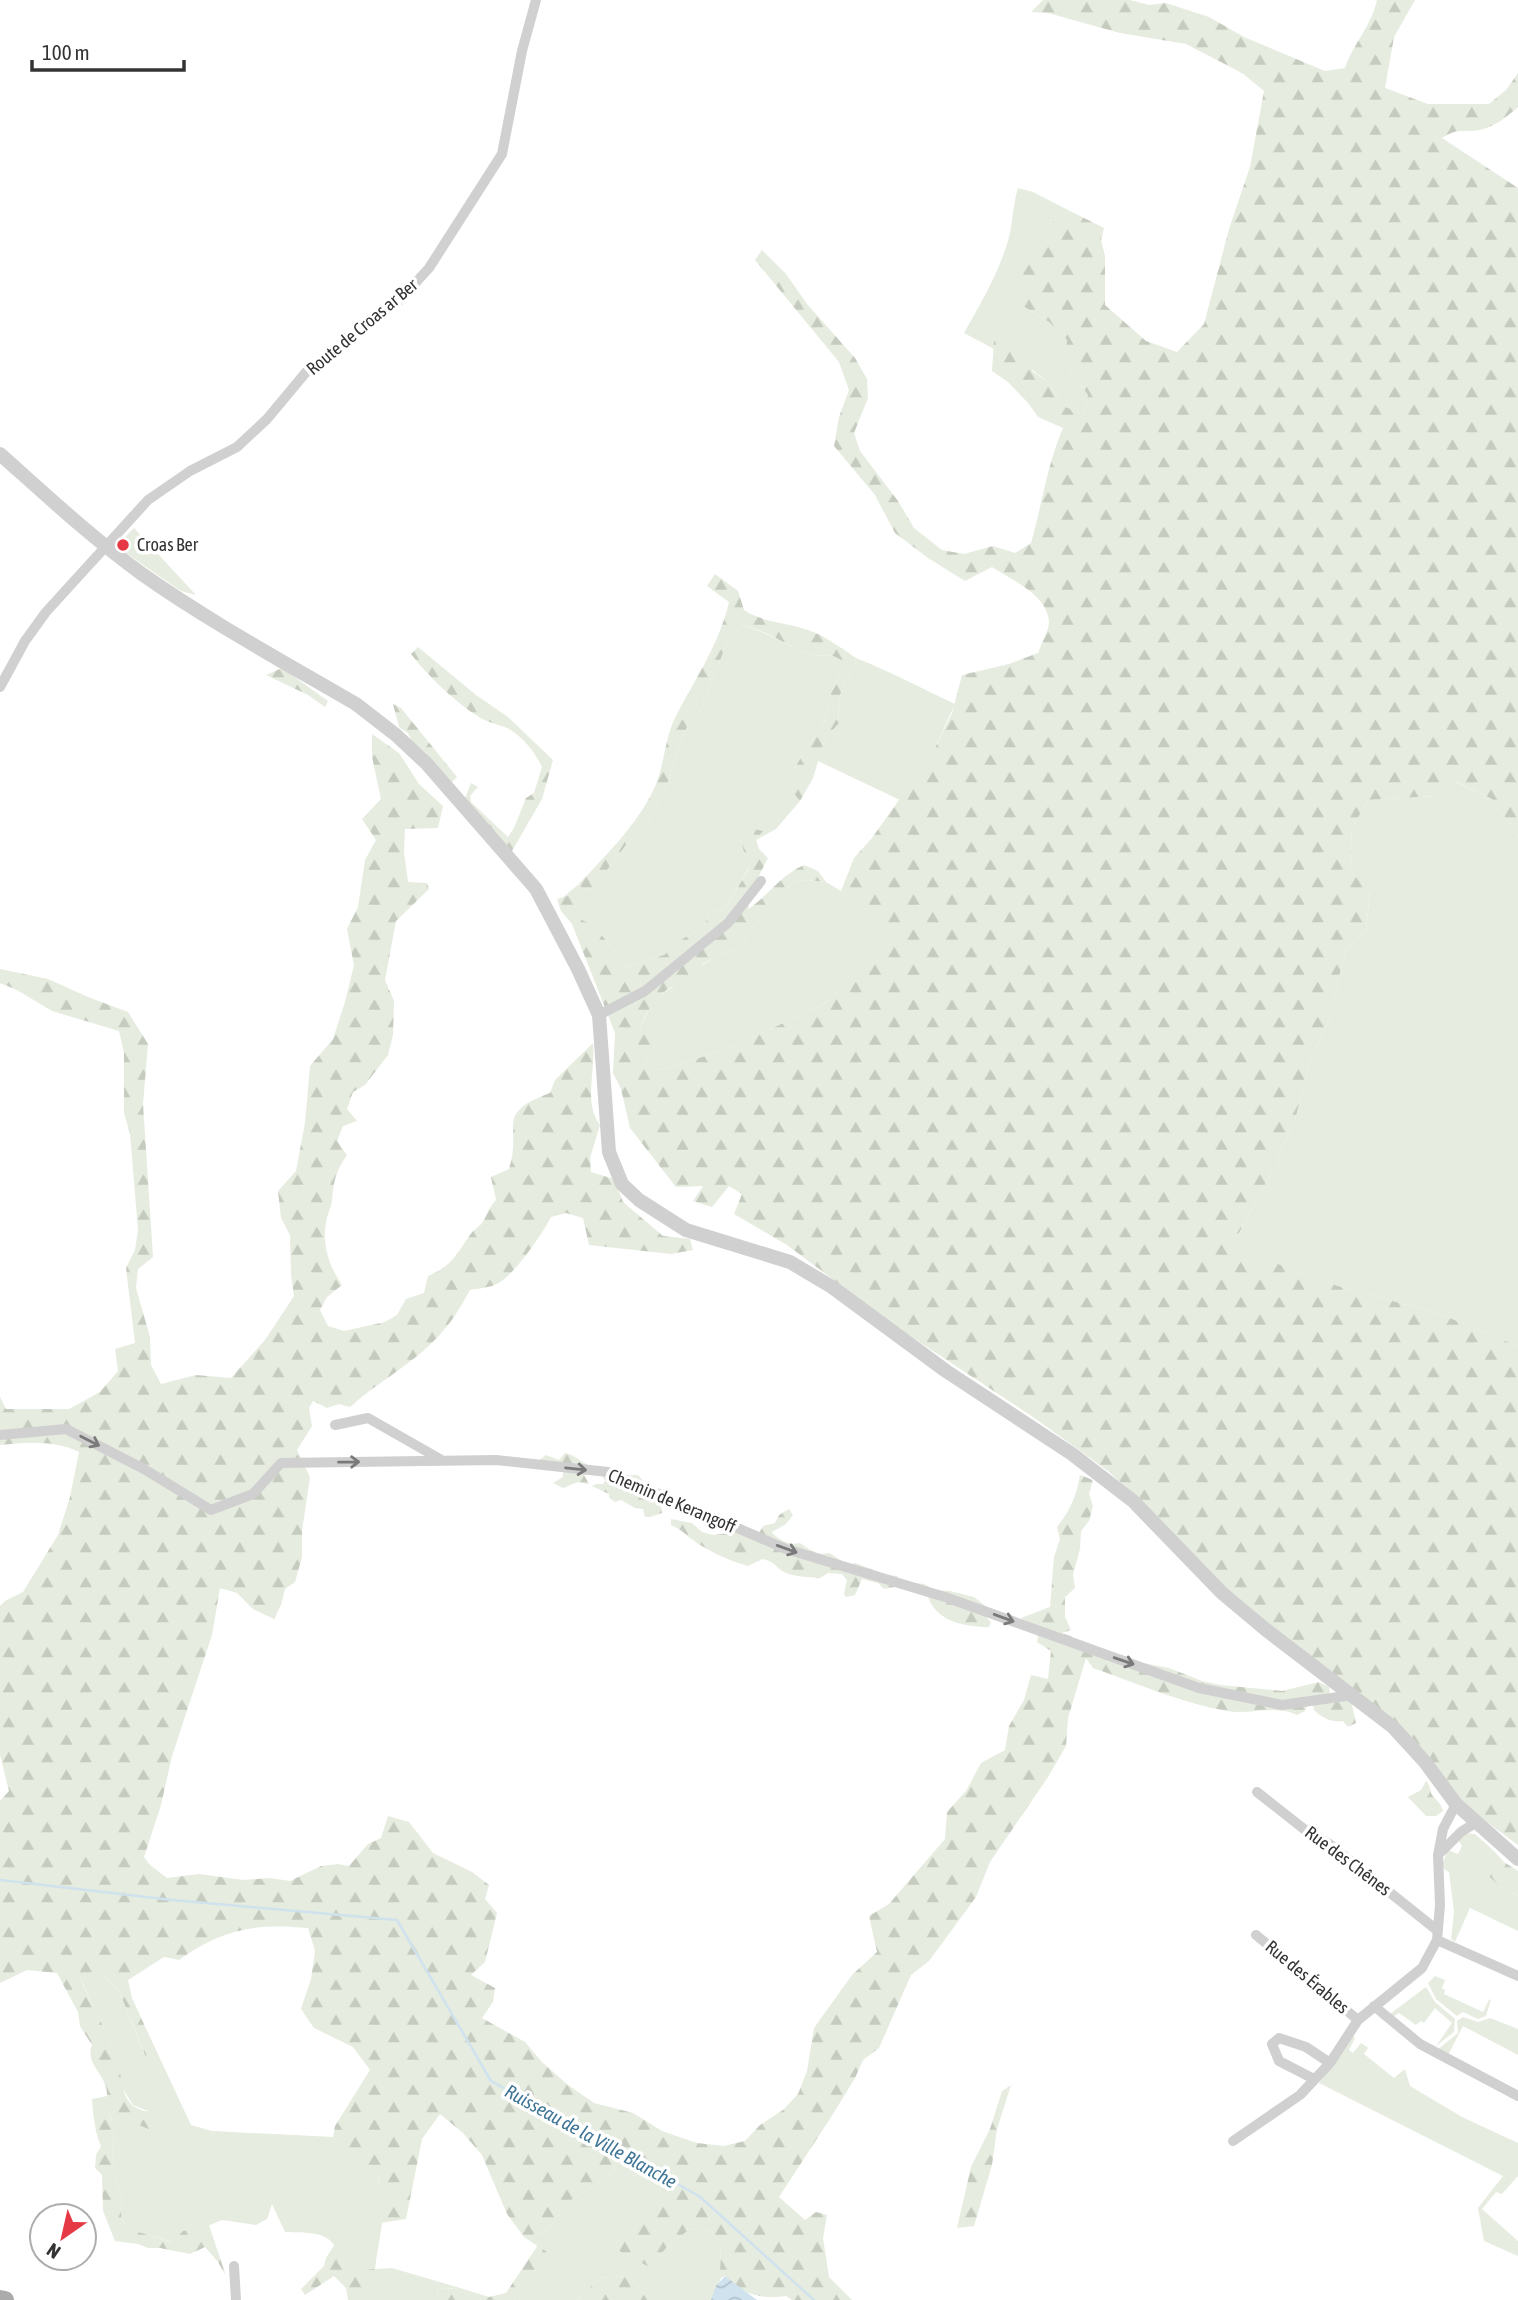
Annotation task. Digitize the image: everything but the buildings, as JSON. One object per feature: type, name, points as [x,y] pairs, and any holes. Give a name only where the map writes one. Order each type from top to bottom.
[{"type":"main road","points":[[0,2299],[5,2300]]},
{"type":"street","name":"Route de Croas ar Ber","points":[[0,687],[25,641],[46,612],[148,500],[190,471],[237,447],[267,419],[307,371],[399,301],[429,268],[502,154],[522,51],[536,0]]},
{"type":"street","points":[[0,454],[107,548],[177,598],[356,704],[406,744],[426,763],[536,890],[599,1015],[609,1152],[622,1184],[639,1200],[686,1230],[790,1262],[832,1287],[946,1371],[1072,1454],[1133,1501],[1222,1593],[1393,1727],[1425,1762],[1456,1804],[1518,1859]]},
{"type":"street","points":[[599,1015],[645,990],[729,923],[761,881]]},
{"type":"street","points":[[335,1425],[368,1418],[443,1460]]},
{"type":"street","name":"Chemin de Kerangoff","points":[[0,1435],[66,1429],[144,1469],[211,1510],[253,1494],[281,1463],[496,1460],[608,1472],[786,1549],[944,1597],[1199,1688],[1282,1705],[1353,1695]]},
{"type":"street","name":"Rue des Chênes","points":[[1257,1791],[1309,1833],[1328,1843],[1437,1936],[1518,1976]]},
{"type":"street","points":[[1456,1804],[1518,1849]]},
{"type":"street","points":[[1233,2141],[1300,2095],[1330,2063],[1358,2020],[1422,1968],[1437,1936],[1440,1905],[1438,1855],[1443,1829],[1456,1804]]},
{"type":"street","points":[[1438,1855],[1461,1832],[1475,1823]]},
{"type":"street","name":"Rue des Érables","points":[[1256,1935],[1358,2020]]},
{"type":"street","points":[[1374,2006],[1420,2044],[1518,2096]]},
{"type":"street","points":[[1314,2079],[1279,2061],[1272,2044],[1279,2038],[1306,2046],[1330,2063]]},
{"type":"street","points":[[234,2266],[236,2300]]},
{"type":"green space","points":[[1043,0],[1130,0],[1149,5],[1166,3],[1209,17],[1244,37],[1325,71],[1345,68],[1371,18],[1377,0],[1415,0],[1394,37],[1385,88],[1428,104],[1489,104],[1506,90],[1518,73],[1518,107],[1490,127],[1457,131],[1442,138],[1518,188],[1518,836],[1492,799],[1457,782],[1435,796],[1368,800],[1352,828],[1350,871],[1370,890],[1366,930],[1345,952],[1329,1019],[1309,1065],[1295,1120],[1268,1179],[1239,1233],[1218,1242],[1338,1286],[1440,1314],[1518,1346],[1518,1845],[1465,1806],[1427,1759],[1225,1592],[1154,1513],[1108,1471],[1033,1417],[898,1328],[787,1245],[734,1214],[742,1194],[729,1186],[712,1207],[693,1201],[703,1186],[676,1187],[630,1128],[621,1089],[613,1073],[615,1033],[572,924],[561,911],[557,899],[571,895],[580,919],[595,926],[626,967],[664,955],[677,942],[705,926],[708,914],[726,908],[749,868],[740,839],[748,828],[763,831],[756,840],[759,849],[768,858],[753,887],[748,909],[788,874],[804,865],[818,871],[826,882],[792,882],[734,951],[703,964],[696,981],[677,984],[661,995],[640,1027],[650,1035],[655,1048],[642,1053],[651,1067],[662,1070],[730,1048],[824,1004],[899,934],[841,891],[854,858],[872,838],[933,752],[952,713],[962,675],[1009,664],[1038,653],[1049,626],[1047,612],[1028,589],[992,567],[965,581],[895,533],[875,495],[834,446],[839,417],[849,390],[839,362],[755,260],[762,250],[786,274],[807,304],[855,358],[867,379],[868,398],[854,433],[860,451],[898,501],[914,528],[942,550],[964,554],[993,546],[1015,553],[1031,543],[1063,428],[1038,417],[1008,382],[992,371],[995,326],[1014,355],[1028,347],[1036,359],[1032,371],[1048,382],[1063,406],[1083,414],[1088,395],[1066,365],[1067,340],[1049,322],[1023,306],[1023,263],[1044,229],[1068,210],[1104,228],[1101,240],[1105,256],[1105,305],[1146,341],[1177,352],[1204,324],[1229,229],[1250,167],[1264,91],[1242,73],[1186,44],[1120,33],[1048,13],[1031,12]]},
{"type":"green space","points":[[1018,188],[1033,192],[1068,210],[1044,229],[1023,306],[1049,322],[1068,340],[1066,365],[1088,395],[1083,414],[1063,406],[1048,382],[1014,356],[995,327],[994,349],[964,333],[1001,262],[1009,237]]},
{"type":"green space","points":[[134,528],[196,595],[181,591],[120,549],[119,543]]},
{"type":"green space","points":[[715,574],[738,591],[744,610],[759,617],[814,632],[856,658],[841,693],[839,723],[825,739],[813,778],[800,801],[785,783],[826,718],[831,692],[841,673],[841,660],[830,655],[815,655],[797,649],[762,631],[743,625],[726,645],[707,694],[688,724],[667,785],[650,818],[595,886],[584,892],[579,884],[629,829],[653,791],[673,723],[720,631],[729,602],[707,586]]},
{"type":"green space","points":[[743,625],[806,652],[830,655],[841,660],[841,673],[831,692],[826,718],[785,783],[800,801],[776,829],[756,840],[763,831],[740,840],[749,867],[726,908],[708,914],[705,926],[677,942],[664,955],[626,967],[595,926],[580,919],[571,896],[561,899],[579,884],[584,892],[595,886],[650,818],[667,785],[688,724],[707,694],[726,645]]},
{"type":"green space","points":[[418,647],[476,695],[508,717],[553,760],[542,799],[512,851],[506,850],[464,801],[471,783],[478,787],[470,796],[471,802],[508,837],[526,798],[534,793],[542,767],[517,734],[479,717],[442,688],[411,654]]},
{"type":"green space","points":[[856,658],[955,704],[933,752],[900,800],[818,761],[825,739],[839,723],[841,693]]},
{"type":"green space","points":[[282,668],[328,701],[325,707],[308,695],[266,675]]},
{"type":"green space","points":[[393,704],[401,708],[457,777],[450,784],[428,760],[426,753],[399,727]]},
{"type":"green space","points":[[372,734],[399,753],[419,784],[443,806],[438,828],[405,829],[404,852],[408,882],[427,883],[429,889],[396,921],[385,980],[394,1001],[393,1035],[388,1055],[365,1085],[353,1092],[347,1109],[357,1121],[343,1126],[337,1141],[347,1155],[336,1177],[325,1239],[330,1263],[342,1285],[327,1297],[320,1310],[328,1326],[344,1331],[385,1322],[397,1315],[406,1299],[424,1293],[428,1276],[453,1259],[471,1233],[482,1223],[496,1200],[491,1177],[509,1169],[516,1115],[532,1100],[550,1093],[555,1080],[593,1043],[591,1096],[595,1116],[600,1125],[590,1158],[591,1172],[614,1179],[623,1202],[663,1236],[690,1239],[693,1250],[671,1254],[589,1245],[583,1218],[566,1213],[551,1217],[529,1251],[509,1275],[495,1285],[470,1290],[447,1326],[410,1362],[350,1407],[339,1404],[327,1408],[313,1401],[309,1408],[312,1426],[297,1450],[310,1477],[302,1531],[302,1557],[295,1582],[285,1589],[274,1619],[253,1609],[237,1593],[220,1588],[212,1635],[172,1756],[161,1805],[144,1857],[150,1865],[167,1878],[199,1874],[243,1880],[270,1878],[290,1881],[321,1866],[349,1866],[368,1844],[381,1838],[388,1816],[409,1822],[433,1853],[472,1872],[489,1885],[485,1899],[497,1913],[485,1962],[471,1975],[495,1988],[493,2002],[482,2018],[525,2042],[542,2062],[568,2085],[594,2103],[633,2113],[662,2131],[697,2143],[724,2146],[745,2141],[798,2094],[807,2071],[814,2028],[852,1975],[877,1952],[869,1916],[889,1904],[945,1839],[947,1812],[966,1791],[981,1763],[1005,1750],[1009,1726],[1024,1700],[1031,1675],[1048,1679],[1051,1651],[1037,1642],[1038,1636],[1021,1618],[1050,1607],[1054,1557],[1060,1539],[1057,1527],[1072,1503],[1080,1475],[1093,1480],[1089,1494],[1093,1506],[1089,1521],[1081,1531],[1080,1549],[1073,1575],[1075,1588],[1065,1597],[1065,1617],[1071,1630],[1062,1633],[1143,1663],[1169,1668],[1202,1681],[1282,1691],[1319,1682],[1329,1687],[1330,1693],[1351,1700],[1356,1723],[1348,1727],[1343,1721],[1331,1721],[1320,1715],[1313,1705],[1307,1706],[1305,1711],[1297,1715],[1280,1710],[1227,1711],[1176,1698],[1093,1668],[1086,1658],[1068,1718],[1066,1746],[990,1862],[976,1897],[929,1961],[911,1975],[879,2048],[863,2060],[833,2114],[779,2197],[805,2220],[816,2212],[827,2215],[823,2238],[829,2277],[852,2300],[792,2300],[786,2296],[765,2297],[749,2293],[720,2271],[721,2245],[712,2231],[690,2229],[668,2246],[649,2267],[616,2249],[666,2194],[652,2181],[614,2169],[571,2200],[546,2231],[524,2237],[507,2214],[482,2155],[463,2133],[440,2114],[422,2139],[406,2219],[380,2223],[382,2193],[376,2173],[359,2159],[331,2150],[335,2126],[370,2070],[353,2047],[314,2028],[301,2009],[311,1979],[315,1951],[308,1928],[240,1930],[210,1941],[179,1960],[164,1957],[128,1980],[132,1998],[149,2035],[146,2057],[119,1991],[101,1973],[78,1973],[114,2052],[128,2101],[139,2109],[164,2114],[164,2130],[151,2130],[109,2113],[113,2124],[114,2176],[122,2199],[121,2220],[132,2230],[172,2242],[183,2231],[209,2225],[226,2276],[205,2247],[190,2254],[115,2241],[103,2211],[102,2175],[95,2168],[96,2155],[101,2146],[92,2099],[107,2096],[106,2088],[93,2064],[90,2052],[92,2045],[80,2026],[78,2012],[57,1973],[27,1970],[0,1983],[0,1801],[9,1791],[0,1755],[0,1606],[23,1592],[58,1535],[70,1497],[79,1452],[50,1444],[0,1445],[0,1397],[6,1409],[69,1409],[100,1392],[118,1371],[115,1349],[135,1343],[126,1268],[135,1250],[138,1230],[130,1134],[124,1113],[124,1053],[119,1031],[52,1011],[0,983],[0,969],[48,979],[128,1012],[148,1044],[143,1104],[153,1257],[138,1269],[136,1288],[150,1337],[151,1365],[161,1384],[196,1375],[231,1378],[265,1340],[294,1296],[290,1235],[281,1218],[278,1191],[296,1171],[305,1123],[310,1066],[333,1039],[354,965],[347,929],[358,907],[365,860],[376,840],[362,819],[381,799],[372,757]]},
{"type":"green space","points":[[1456,782],[1492,799],[1518,836],[1518,1346],[1440,1314],[1338,1286],[1217,1242],[1239,1233],[1268,1179],[1295,1120],[1309,1065],[1329,1019],[1345,952],[1366,930],[1370,891],[1350,871],[1352,828],[1368,800],[1435,796]]},
{"type":"green space","points":[[792,882],[826,882],[900,934],[824,1004],[730,1048],[662,1070],[651,1067],[642,1053],[655,1047],[640,1027],[654,1000],[713,958],[734,951]]},
{"type":"green space","points":[[565,1453],[598,1469],[638,1475],[648,1487],[671,1503],[661,1507],[662,1513],[645,1517],[643,1509],[635,1508],[621,1500],[615,1502],[609,1494],[592,1486],[605,1481],[602,1475],[588,1472],[584,1475],[589,1484],[578,1482],[563,1488],[553,1483],[563,1477],[563,1471],[539,1460],[546,1455],[559,1460]]},
{"type":"green space","points":[[789,1509],[793,1515],[786,1524],[772,1532],[781,1540],[792,1544],[800,1543],[816,1553],[829,1553],[848,1564],[855,1563],[897,1576],[900,1581],[924,1584],[933,1590],[974,1597],[989,1609],[985,1616],[991,1622],[989,1627],[953,1621],[938,1612],[928,1597],[896,1587],[884,1589],[878,1583],[862,1579],[855,1595],[846,1597],[844,1594],[847,1580],[842,1574],[828,1573],[820,1578],[794,1575],[762,1559],[748,1566],[741,1564],[710,1551],[671,1525],[671,1519],[692,1523],[702,1532],[713,1535],[759,1533],[763,1526],[775,1523],[779,1515]]},
{"type":"green space","points":[[1426,1781],[1443,1811],[1436,1816],[1426,1816],[1408,1797],[1421,1790]]},
{"type":"green space","points":[[1464,1833],[1475,1834],[1494,1851],[1484,1854],[1500,1887],[1518,1896],[1518,1931],[1470,1908],[1455,1942],[1451,1939],[1454,1912],[1449,1872],[1441,1867],[1448,1850],[1458,1854],[1462,1846],[1458,1840]]},
{"type":"green space","points":[[1494,1851],[1518,1871],[1518,1896],[1500,1887],[1477,1864],[1484,1854]]},
{"type":"green space","points":[[78,1973],[101,1973],[119,1991],[144,2053],[149,2035],[191,2125],[212,2131],[333,2137],[332,2150],[359,2156],[371,2166],[379,2179],[383,2208],[375,2269],[392,2268],[460,2288],[438,2289],[437,2300],[362,2300],[374,2270],[350,2271],[338,2263],[334,2244],[321,2236],[285,2232],[272,2204],[267,2219],[256,2225],[222,2220],[203,2228],[183,2231],[173,2242],[132,2230],[121,2220],[122,2199],[114,2176],[113,2124],[109,2112],[151,2130],[148,2111],[133,2105],[122,2087],[112,2047]]},
{"type":"green space","points":[[1435,1976],[1445,1980],[1442,1988],[1445,1990],[1444,1994],[1483,2012],[1491,1999],[1486,2016],[1478,2019],[1463,2012],[1457,2016],[1436,1999],[1428,1983]]},
{"type":"green space","points":[[1426,1987],[1435,2002],[1455,2019],[1454,2032],[1436,2046],[1452,2023],[1435,2008],[1424,2023],[1421,2021],[1416,2025],[1399,2013],[1393,2017],[1390,2014]]},
{"type":"green space","points":[[1463,2017],[1478,2022],[1490,2018],[1518,2029],[1518,2055],[1463,2026],[1447,2057],[1436,2051],[1458,2033],[1457,2021]]},
{"type":"green space","points":[[1353,2036],[1355,2038],[1349,2050],[1353,2053],[1361,2043],[1368,2048],[1364,2054],[1394,2078],[1405,2069],[1410,2086],[1462,2117],[1518,2143],[1518,2176],[1502,2194],[1496,2192],[1482,2209],[1518,2241],[1518,2256],[1484,2241],[1478,2208],[1503,2176],[1319,2083]]},
{"type":"green space","points":[[1011,2085],[997,2129],[992,2165],[974,2226],[957,2228],[971,2167],[990,2129],[1002,2091]]},
{"type":"green space","points":[[614,2169],[652,2181],[667,2194],[617,2248],[649,2267],[668,2246],[690,2229],[712,2231],[721,2245],[720,2270],[725,2276],[721,2278],[711,2300],[648,2300],[629,2276],[599,2278],[577,2300],[514,2300],[548,2253],[524,2237],[546,2231],[571,2200]]},
{"type":"green space","points":[[335,2244],[338,2263],[350,2271],[375,2269],[362,2300],[348,2300],[346,2288],[334,2276],[305,2295],[301,2289],[324,2266]]},
{"type":"green space","points":[[538,2245],[548,2253],[514,2300],[437,2300],[438,2289],[460,2288],[489,2297],[506,2293]]},
{"type":"green space","points":[[629,2276],[648,2300],[577,2300],[599,2278]]},
{"type":"water","points":[[725,2276],[757,2300],[711,2300],[716,2286]]},
{"type":"waterway","name":"Ruisseau de la Ville Blanche","points":[[0,1880],[172,1900],[397,1920],[491,2081],[699,2196],[814,2300]]},
{"type":"place","name":"Croas Ber","points":[[123,545]]}]
